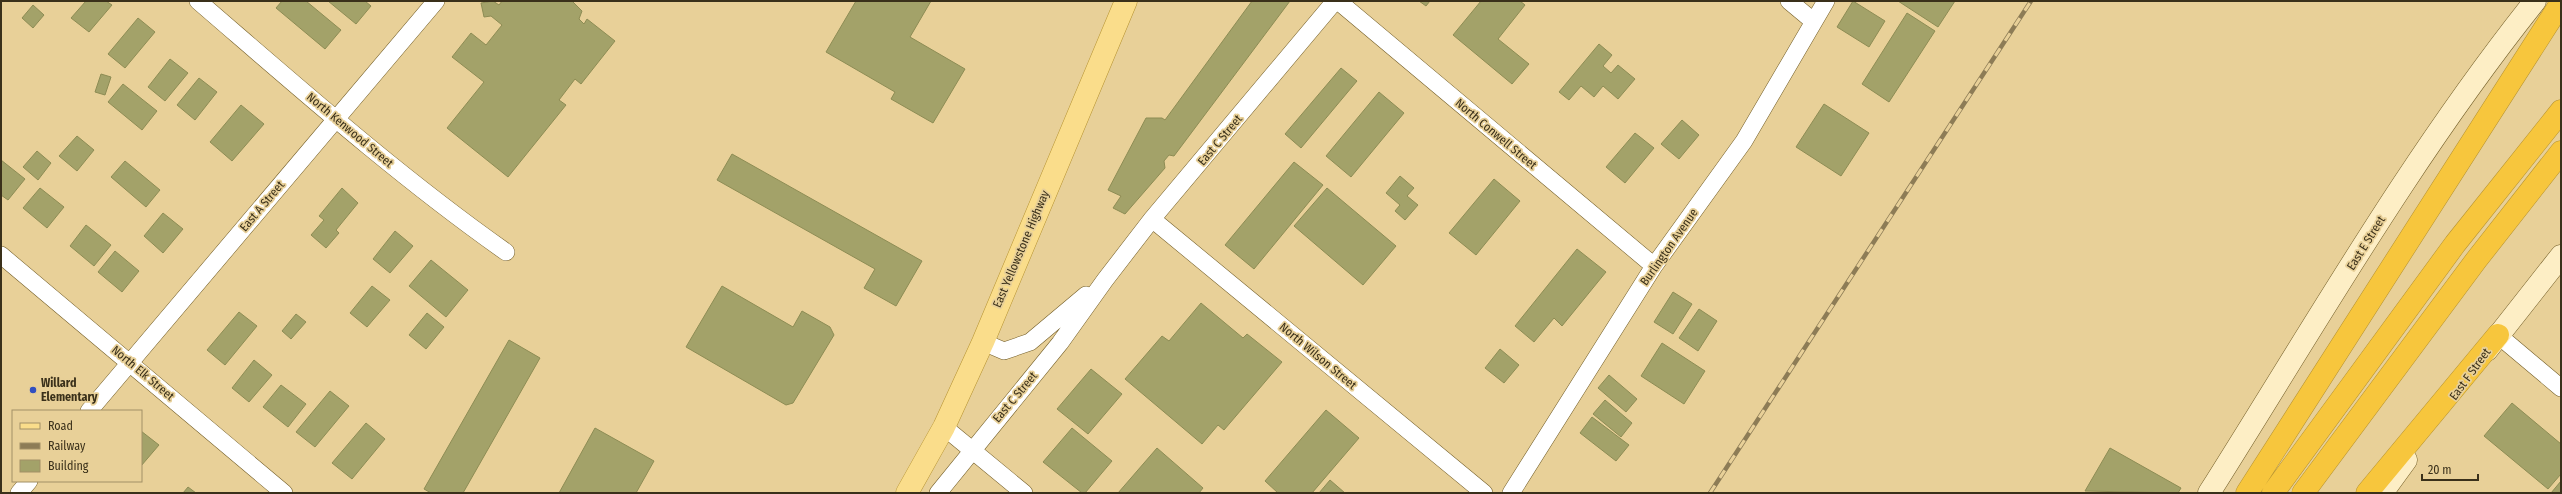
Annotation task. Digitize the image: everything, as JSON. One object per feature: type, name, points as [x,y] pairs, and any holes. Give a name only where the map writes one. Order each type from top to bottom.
[{"type":"highway","points":[[2247,493],[2561,3]]},
{"type":"highway","points":[[2273,493],[2455,244],[2561,111]]},
{"type":"highway","points":[[2303,493],[2477,259],[2561,152]]},
{"type":"highway","points":[[2367,493],[2498,335]]},
{"type":"main road","name":"East Yellowstone Highway","points":[[907,493],[944,427],[983,342],[1126,1]]},
{"type":"main road","name":"East E Street","points":[[2209,493],[2419,157],[2486,62],[2535,1]]},
{"type":"main road","name":"East F Street","points":[[2382,493],[2498,335],[2561,256]]},
{"type":"street","name":"North Kenwood Street","points":[[198,1],[335,119],[463,222],[506,252]]},
{"type":"street","name":"East A Street","points":[[90,410],[436,1]]},
{"type":"street","name":"East C Street","points":[[938,493],[972,449],[1060,343],[1105,280],[1152,219],[1334,1]]},
{"type":"street","name":"North Conwell Street","points":[[1338,1],[1654,266]]},
{"type":"street","points":[[1789,1],[1813,21]]},
{"type":"street","name":"Burlington Avenue","points":[[1511,493],[1654,266],[1744,141],[1826,1]]},
{"type":"street","name":"North Wilson Street","points":[[1152,219],[1484,493]]},
{"type":"street","name":"North Elk Street","points":[[1,255],[284,493]]},
{"type":"street","name":"East C Street","points":[[983,342],[1004,350],[1030,342],[1105,280]]},
{"type":"street","points":[[2498,335],[2561,388]]},
{"type":"street","points":[[944,427],[1024,493]]},
{"type":"street","points":[[19,493],[28,482]]},
{"type":"building","points":[[86,1],[106,1],[112,5],[89,32],[71,18]]},
{"type":"building","points":[[282,1],[306,1],[341,30],[325,49],[276,8]]},
{"type":"building","points":[[328,1],[365,1],[371,6],[356,24]]},
{"type":"building","points":[[493,1],[499,5],[502,1],[572,1],[582,11],[579,19],[584,24],[587,19],[615,41],[581,84],[575,79],[559,100],[566,105],[508,177],[447,128],[484,82],[452,57],[471,33],[486,45],[502,25],[491,16],[484,17],[481,3]]},
{"type":"building","points":[[856,1],[931,1],[910,37],[965,69],[933,123],[891,99],[895,92],[826,52]]},
{"type":"building","points":[[1252,1],[1290,1],[1174,156],[1169,155],[1164,161],[1165,168],[1125,214],[1113,208],[1121,196],[1108,190],[1146,118],[1162,118],[1165,120]]},
{"type":"building","points":[[1419,1],[1430,1],[1426,6]]},
{"type":"building","points":[[1481,1],[1520,1],[1525,5],[1498,39],[1529,64],[1512,84],[1453,35]]},
{"type":"building","points":[[1853,1],[1885,21],[1869,47],[1837,27]]},
{"type":"building","points":[[1898,1],[1955,1],[1938,27]]},
{"type":"building","points":[[33,5],[44,15],[33,28],[22,18]]},
{"type":"building","points":[[1907,13],[1935,31],[1889,102],[1862,84]]},
{"type":"building","points":[[138,18],[155,32],[125,68],[108,54]]},
{"type":"building","points":[[1599,44],[1612,55],[1603,66],[1611,73],[1618,65],[1635,79],[1618,99],[1603,86],[1594,97],[1581,86],[1569,100],[1559,92]]},
{"type":"building","points":[[170,59],[188,73],[165,101],[148,87]]},
{"type":"building","points":[[1341,68],[1357,81],[1301,148],[1285,134]]},
{"type":"building","points":[[101,74],[111,77],[105,95],[95,92]]},
{"type":"building","points":[[199,78],[217,92],[195,120],[177,105]]},
{"type":"building","points":[[123,84],[157,111],[142,130],[108,102]]},
{"type":"building","points":[[1379,92],[1404,113],[1351,177],[1326,156]]},
{"type":"building","points":[[1824,104],[1869,133],[1841,176],[1796,147]]},
{"type":"building","points":[[241,105],[264,124],[232,161],[210,142]]},
{"type":"building","points":[[1682,120],[1699,135],[1679,159],[1661,144]]},
{"type":"building","points":[[1635,133],[1654,148],[1625,183],[1606,167]]},
{"type":"building","points":[[77,136],[94,150],[77,171],[59,156]]},
{"type":"building","points":[[37,151],[51,163],[38,180],[23,167]]},
{"type":"building","points":[[732,154],[922,261],[896,306],[864,288],[875,269],[717,180]]},
{"type":"building","points":[[1,160],[25,179],[8,200],[1,195]]},
{"type":"building","points":[[125,161],[160,190],[146,207],[111,177]]},
{"type":"building","points":[[1294,162],[1323,185],[1254,269],[1225,245]]},
{"type":"building","points":[[1400,176],[1414,188],[1407,196],[1418,205],[1405,220],[1395,211],[1400,205],[1386,193]]},
{"type":"building","points":[[1494,179],[1520,201],[1476,255],[1449,233]]},
{"type":"building","points":[[40,188],[64,207],[47,228],[23,208]]},
{"type":"building","points":[[342,188],[358,203],[336,230],[339,233],[326,248],[311,235],[324,220],[319,216]]},
{"type":"building","points":[[1327,188],[1396,246],[1363,285],[1294,226]]},
{"type":"building","points":[[163,213],[183,229],[163,253],[144,236]]},
{"type":"building","points":[[86,225],[111,245],[94,266],[70,246]]},
{"type":"building","points":[[395,231],[413,246],[390,273],[373,259]]},
{"type":"building","points":[[1577,249],[1606,272],[1562,326],[1554,318],[1534,342],[1515,326]]},
{"type":"building","points":[[115,251],[139,271],[122,292],[98,272]]},
{"type":"building","points":[[431,260],[468,290],[446,317],[409,286]]},
{"type":"building","points":[[372,286],[390,300],[367,327],[350,313]]},
{"type":"building","points":[[722,286],[793,327],[802,311],[830,327],[834,335],[793,403],[786,405],[686,347]]},
{"type":"building","points":[[1673,292],[1692,304],[1673,334],[1654,322]]},
{"type":"building","points":[[1201,303],[1243,338],[1247,334],[1282,362],[1224,430],[1218,425],[1202,444],[1125,379],[1162,336],[1169,341]]},
{"type":"building","points":[[1699,309],[1717,321],[1698,351],[1679,338]]},
{"type":"building","points":[[239,312],[257,326],[225,365],[207,350]]},
{"type":"building","points":[[427,313],[444,327],[426,349],[409,335]]},
{"type":"building","points":[[296,314],[306,322],[291,339],[282,331]]},
{"type":"building","points":[[509,340],[540,358],[463,493],[431,493],[424,489]]},
{"type":"building","points":[[1662,343],[1705,371],[1684,404],[1641,376]]},
{"type":"building","points":[[1500,349],[1519,365],[1504,383],[1485,368]]},
{"type":"building","points":[[254,360],[272,375],[249,402],[232,388]]},
{"type":"building","points":[[1091,369],[1122,394],[1088,434],[1057,409]]},
{"type":"building","points":[[1609,375],[1637,399],[1626,412],[1598,388]]},
{"type":"building","points":[[281,385],[306,404],[288,427],[263,407]]},
{"type":"building","points":[[330,391],[349,406],[315,447],[296,432]]},
{"type":"building","points":[[1605,400],[1632,423],[1621,437],[1593,414]]},
{"type":"building","points":[[2512,403],[2561,444],[2561,474],[2548,489],[2484,436]]},
{"type":"building","points":[[1326,410],[1359,438],[1312,493],[1278,493],[1265,481]]},
{"type":"building","points":[[1592,417],[1629,445],[1616,461],[1580,433]]},
{"type":"building","points":[[366,423],[385,439],[352,479],[332,463]]},
{"type":"building","points":[[595,428],[654,461],[636,493],[559,493]]},
{"type":"building","points":[[1072,428],[1112,461],[1085,493],[1082,493],[1043,462]]},
{"type":"building","points":[[142,432],[159,445],[142,465]]},
{"type":"building","points":[[1157,448],[1203,488],[1199,493],[1118,493]]},
{"type":"building","points":[[2110,448],[2181,488],[2178,493],[2085,491]]},
{"type":"building","points":[[1330,480],[1345,493],[1319,493]]},
{"type":"building","points":[[2561,481],[2561,493],[2551,493]]},
{"type":"building","points":[[188,487],[196,493],[183,493]]},
{"type":"railway","points":[[1710,493],[2031,1]]},
{"type":"place","name":"Willard Elementary","points":[[33,390]]}]
